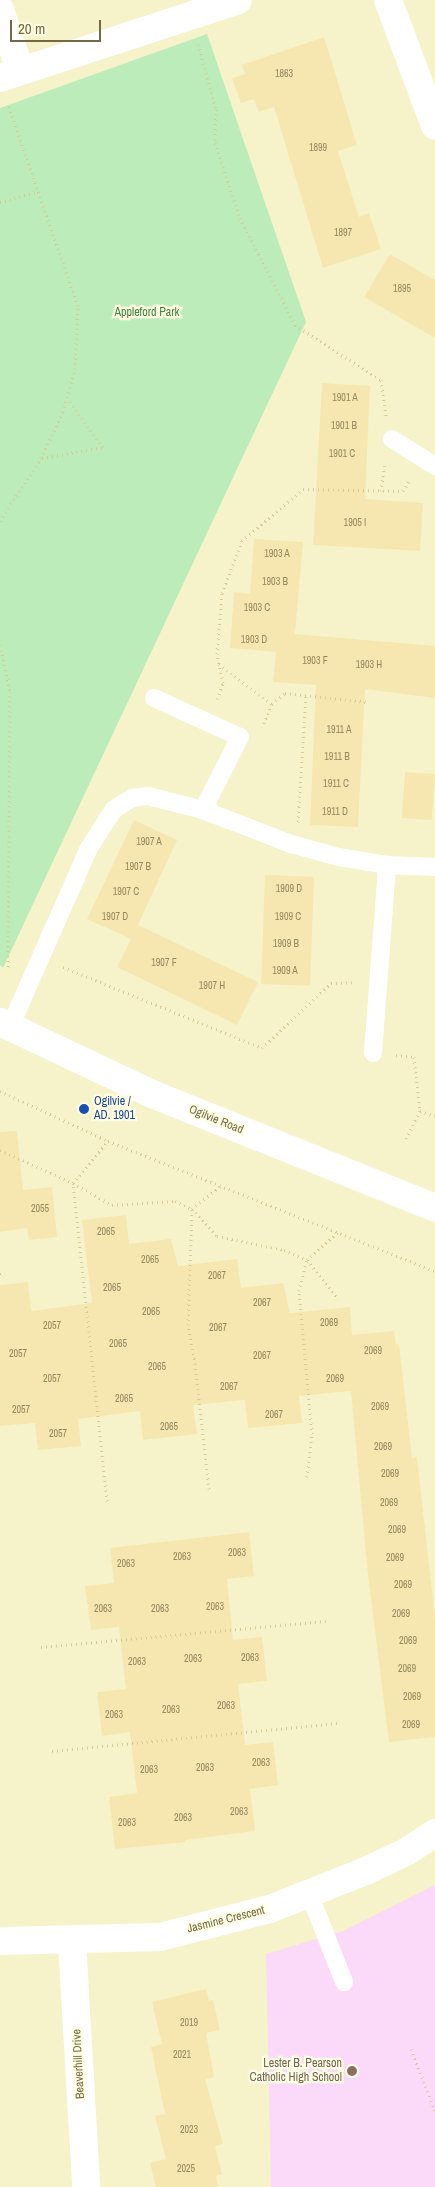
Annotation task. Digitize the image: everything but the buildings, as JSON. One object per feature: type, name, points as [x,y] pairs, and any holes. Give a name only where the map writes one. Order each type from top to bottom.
[{"type":"street","points":[[0,10],[9,82],[188,16],[238,0]]},
{"type":"street","points":[[388,0],[435,126]]},
{"type":"street","name":"Ogilvie Road","points":[[5,1025],[152,1094],[435,1208]]},
{"type":"street","name":"Jasmine Crescent","points":[[0,1941],[72,1941],[160,1937],[270,1909],[382,1864],[435,1833]]},
{"type":"street","name":"Beaverhill Drive","points":[[72,1941],[86,2187]]},
{"type":"lane","points":[[389,440],[429,462]]},
{"type":"lane","points":[[154,698],[240,737],[204,810]]},
{"type":"lane","points":[[5,1025],[89,848],[114,809],[132,798],[148,796],[204,810],[291,844],[387,866],[435,867]]},
{"type":"lane","points":[[373,1053],[387,866]]},
{"type":"lane","points":[[309,1893],[344,1982]]},
{"type":"path","points":[[188,16],[208,74],[216,109],[215,142],[240,218],[294,325],[380,380],[389,440],[381,491]]},
{"type":"path","points":[[0,521],[41,458],[67,398],[76,369],[78,306],[38,191],[9,82]]},
{"type":"path","points":[[0,202],[38,191]]},
{"type":"path","points":[[41,458],[103,447],[67,398]]},
{"type":"path","points":[[209,723],[223,683],[219,664],[222,593],[242,542],[303,489],[403,491],[429,462]]},
{"type":"path","points":[[0,645],[10,691],[8,972]]},
{"type":"path","points":[[219,664],[272,704]]},
{"type":"path","points":[[236,745],[255,748],[272,704],[285,693],[368,702]]},
{"type":"path","points":[[291,844],[300,815],[306,696]]},
{"type":"path","points":[[63,967],[262,1048],[331,983],[378,982]]},
{"type":"path","points":[[373,1053],[414,1057],[420,1110],[404,1142]]},
{"type":"path","points":[[0,1092],[108,1141],[223,1185],[435,1271]]},
{"type":"path","points":[[420,1110],[435,1116]]},
{"type":"path","points":[[107,1501],[74,1183],[108,1141]]},
{"type":"path","points":[[0,1150],[74,1183],[112,1205],[175,1201],[192,1209],[217,1236],[284,1250],[307,1260],[338,1299]]},
{"type":"path","points":[[192,1209],[223,1185]]},
{"type":"path","points":[[192,1209],[188,1325],[195,1364],[209,1489]]},
{"type":"path","points":[[307,1477],[312,1434],[298,1291],[307,1260],[338,1232]]},
{"type":"path","points":[[41,1647],[326,1621]]},
{"type":"path","points":[[52,1751],[339,1723]]},
{"type":"path","points":[[411,2049],[435,2111]]},
{"type":"shaded area","points":[[0,0],[435,0],[435,2187],[0,2187]]},
{"type":"shaded area","name":"Lester B. Pearson Catholic High School","points":[[435,1885],[435,2187],[271,2187],[266,1954],[343,1931]]},
{"type":"green space","name":"Appleford Park","points":[[207,34],[306,322],[3,968],[0,965],[0,108]]},
{"type":"place","name":"Ogilvie / AD. 1901","points":[[84,1109]]},
{"type":"place","name":"Lester B. Pearson Catholic High School","points":[[352,2071]]}]
